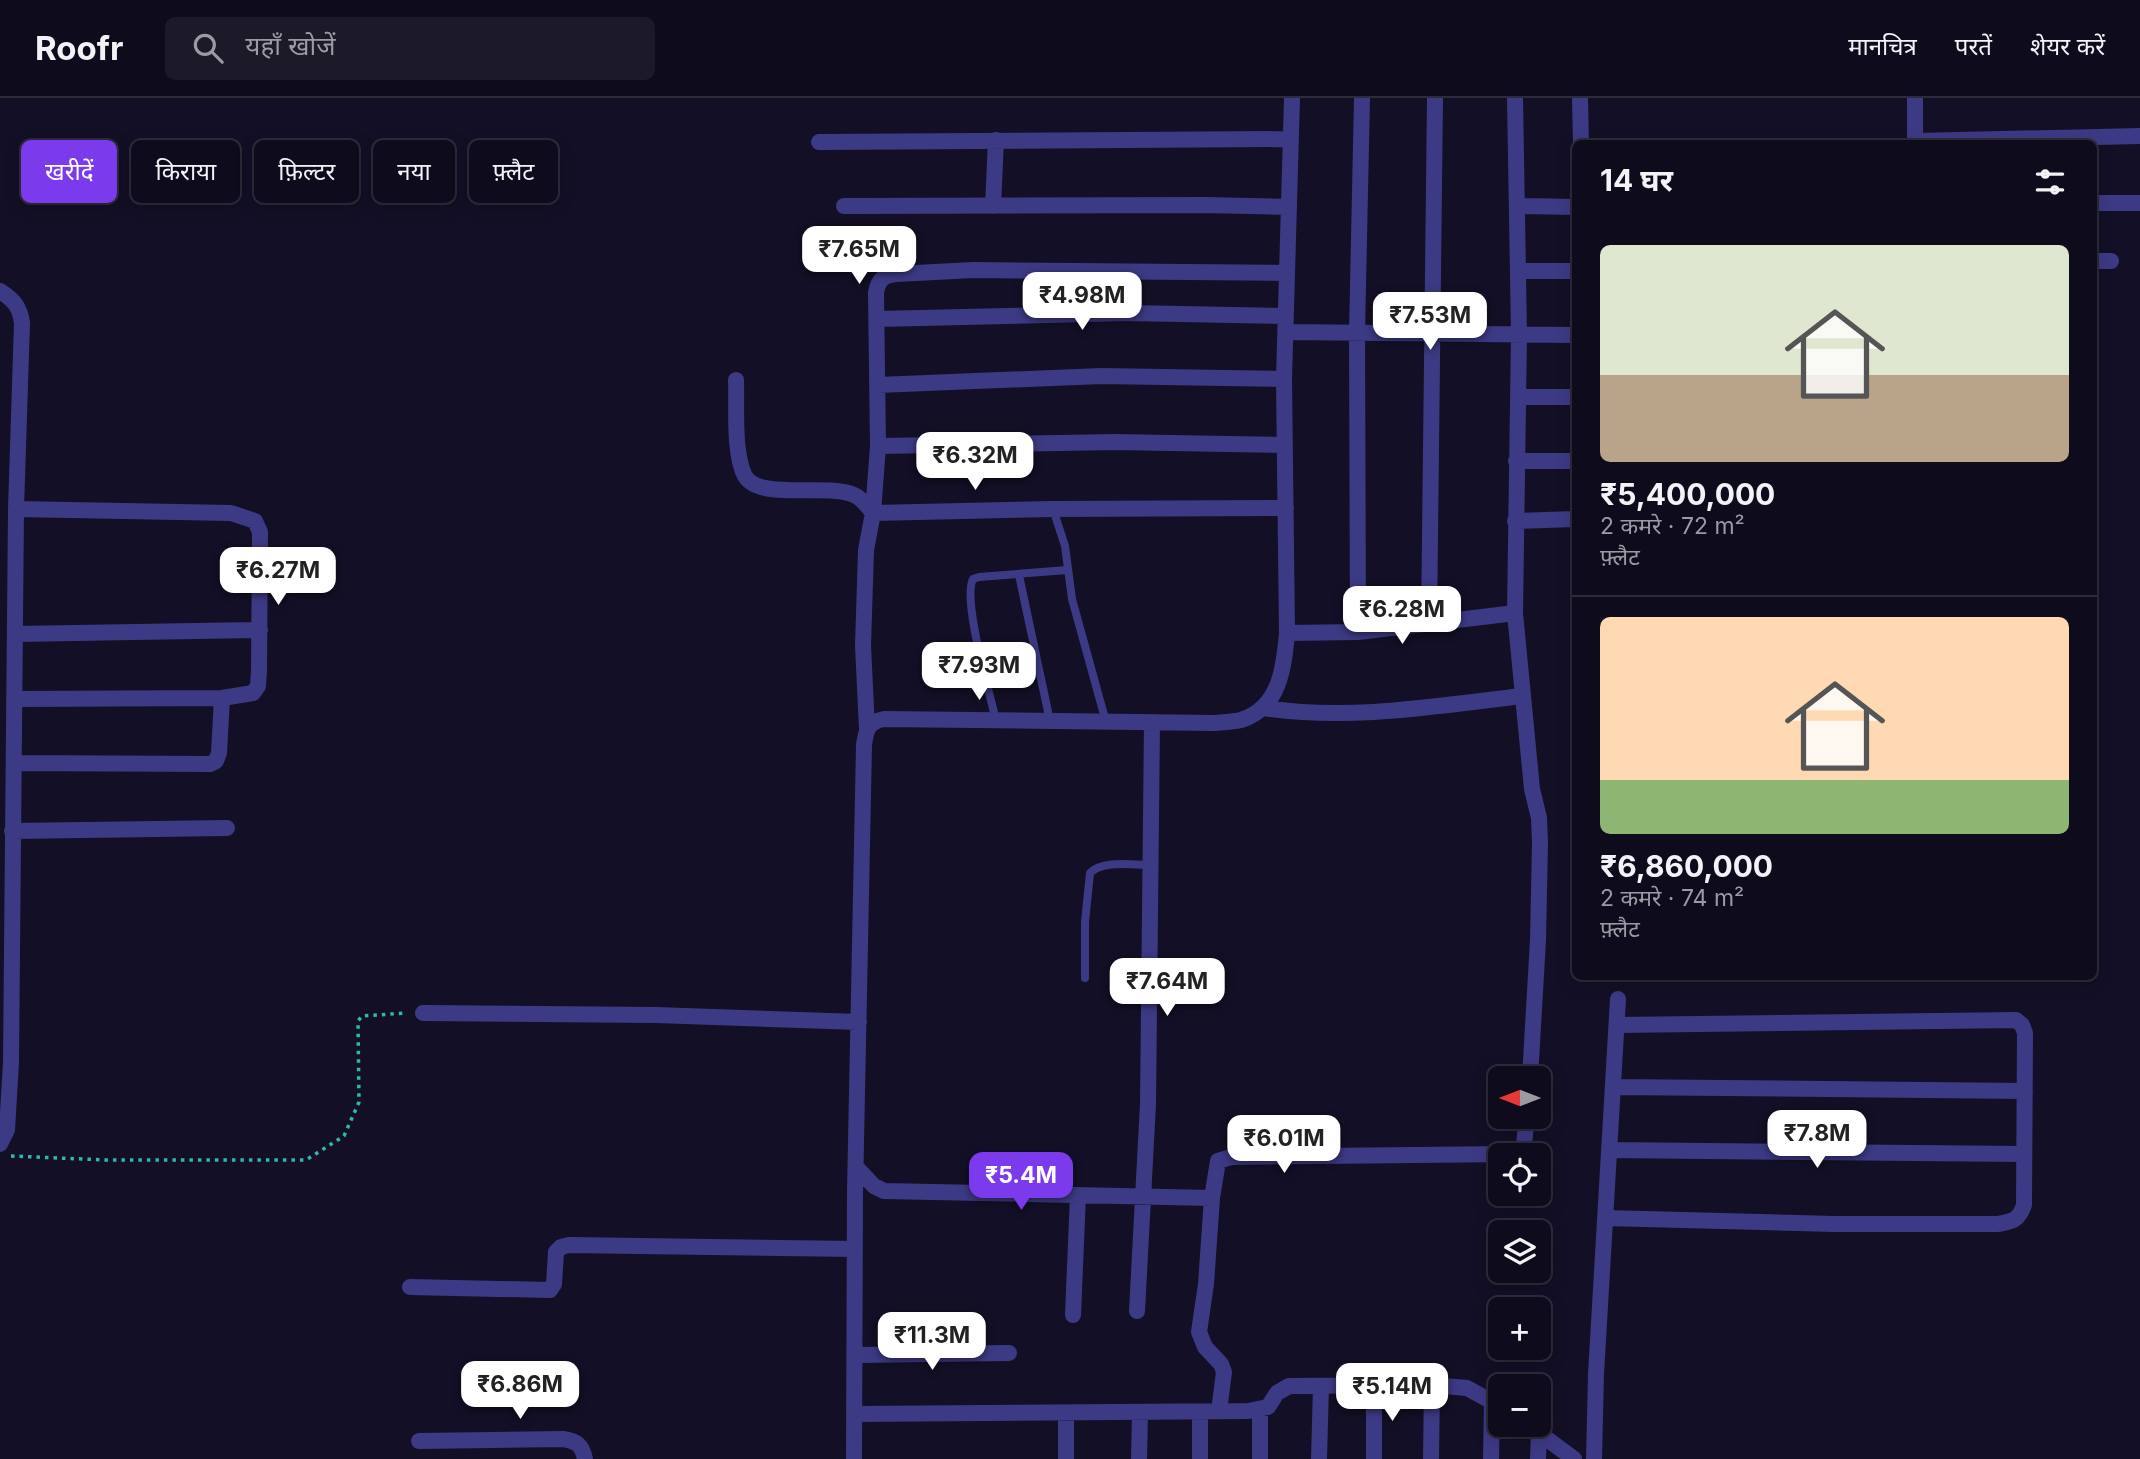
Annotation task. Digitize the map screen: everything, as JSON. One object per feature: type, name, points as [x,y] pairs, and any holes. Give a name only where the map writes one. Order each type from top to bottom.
[{"type":"street","points":[[867,729],[875,721],[884,719],[1214,723],[1242,720],[1264,708],[1277,689],[1284,665],[1287,633],[1284,379],[1292,98]]},
{"type":"street","points":[[1358,632],[1357,332],[1362,98]]},
{"type":"street","points":[[1429,624],[1435,98]]},
{"type":"street","points":[[1515,98],[1519,334],[1515,613],[1532,789],[1541,842],[1531,1066]]},
{"type":"street","points":[[1580,98],[1581,140]]},
{"type":"street","points":[[1915,98],[1915,140]]},
{"type":"street","points":[[1990,140],[2140,136]]},
{"type":"street","points":[[818,142],[1291,139]]},
{"type":"street","points":[[993,206],[996,140]]},
{"type":"street","points":[[2097,203],[2140,203]]},
{"type":"street","points":[[844,206],[1289,207]]},
{"type":"street","points":[[1517,206],[1572,207]]},
{"type":"street","points":[[2097,261],[2111,261]]},
{"type":"street","points":[[854,1459],[856,1167],[864,745],[867,729],[863,646],[865,564],[873,513],[878,446],[877,285],[887,275],[973,270],[1287,273]]},
{"type":"street","points":[[1518,271],[1572,271]]},
{"type":"street","points":[[0,291],[15,302],[20,310],[22,323],[16,509],[11,1062],[7,1130],[2,1147]]},
{"type":"street","points":[[877,319],[1128,313],[1286,324],[1357,332],[1572,335]]},
{"type":"street","points":[[878,385],[1088,377],[1284,379]]},
{"type":"street","points":[[736,380],[740,461],[752,484],[771,489],[851,493],[873,513]]},
{"type":"street","points":[[1518,397],[1572,397]]},
{"type":"street","points":[[878,446],[1114,442],[1285,445]]},
{"type":"street","points":[[1516,461],[1572,461]]},
{"type":"street","points":[[873,513],[1286,508]]},
{"type":"street","points":[[14,699],[222,698],[253,693],[259,671],[260,630],[260,532],[255,521],[231,513],[16,509]]},
{"type":"street","points":[[1515,522],[1572,519]]},
{"type":"street","points":[[1287,633],[1358,632],[1515,613]]},
{"type":"street","points":[[15,634],[260,630]]},
{"type":"street","points":[[1264,708],[1299,713],[1368,713],[1522,695]]},
{"type":"street","points":[[14,763],[210,764],[216,761],[219,753],[222,698]]},
{"type":"street","points":[[1137,1311],[1148,1104],[1152,722]]},
{"type":"street","points":[[12,831],[227,828]]},
{"type":"street","points":[[1594,1459],[1596,1374],[1618,999]]},
{"type":"street","points":[[423,1013],[656,1015],[859,1022]]},
{"type":"street","points":[[1605,1217],[1834,1224],[1998,1224],[2020,1217],[2024,1205],[2025,1033],[2016,1020],[1617,1025]]},
{"type":"street","points":[[1613,1087],[2025,1091]]},
{"type":"street","points":[[1219,1411],[1224,1372],[1205,1347],[1199,1332],[1209,1260],[1215,1168],[1218,1161],[1223,1158],[1511,1154],[1520,1152],[1524,1145],[1526,1129]]},
{"type":"street","points":[[1609,1150],[2024,1154]]},
{"type":"street","points":[[856,1167],[874,1186],[884,1191],[1212,1198]]},
{"type":"street","points":[[1073,1315],[1078,1195]]},
{"type":"street","points":[[410,1287],[551,1290],[554,1284],[556,1252],[569,1245],[855,1249]]},
{"type":"street","points":[[855,1355],[1009,1353]]},
{"type":"street","points":[[855,1414],[1260,1410],[1268,1407],[1277,1393],[1284,1388],[1321,1386],[1432,1385],[1467,1388],[1488,1400]]},
{"type":"street","points":[[1431,1459],[1432,1385]]},
{"type":"street","points":[[1319,1459],[1321,1386]]},
{"type":"street","points":[[1374,1386],[1374,1459]]},
{"type":"street","points":[[1260,1410],[1260,1459]]},
{"type":"street","points":[[1200,1412],[1200,1459]]},
{"type":"street","points":[[1066,1413],[1066,1459]]},
{"type":"street","points":[[1139,1459],[1140,1413]]},
{"type":"street","points":[[1491,1459],[1493,1437]]},
{"type":"street","points":[[1534,1437],[1538,1459]]},
{"type":"street","points":[[1545,1437],[1574,1459]]},
{"type":"street","points":[[419,1441],[563,1439],[574,1441],[582,1448],[585,1459]]},
{"type":"lane","points":[[1053,509],[1065,546],[1072,599],[1106,722]]},
{"type":"lane","points":[[996,720],[971,610],[970,585],[973,579],[979,577],[1067,570]]},
{"type":"lane","points":[[1019,575],[1050,721]]},
{"type":"lane","points":[[1085,978],[1085,922],[1090,873],[1095,868],[1104,866],[1149,865]]},
{"type":"path","points":[[2,1147],[10,1155],[19,1157],[306,1160],[344,1136],[359,1102],[357,1028],[362,1016],[423,1013]]}]
